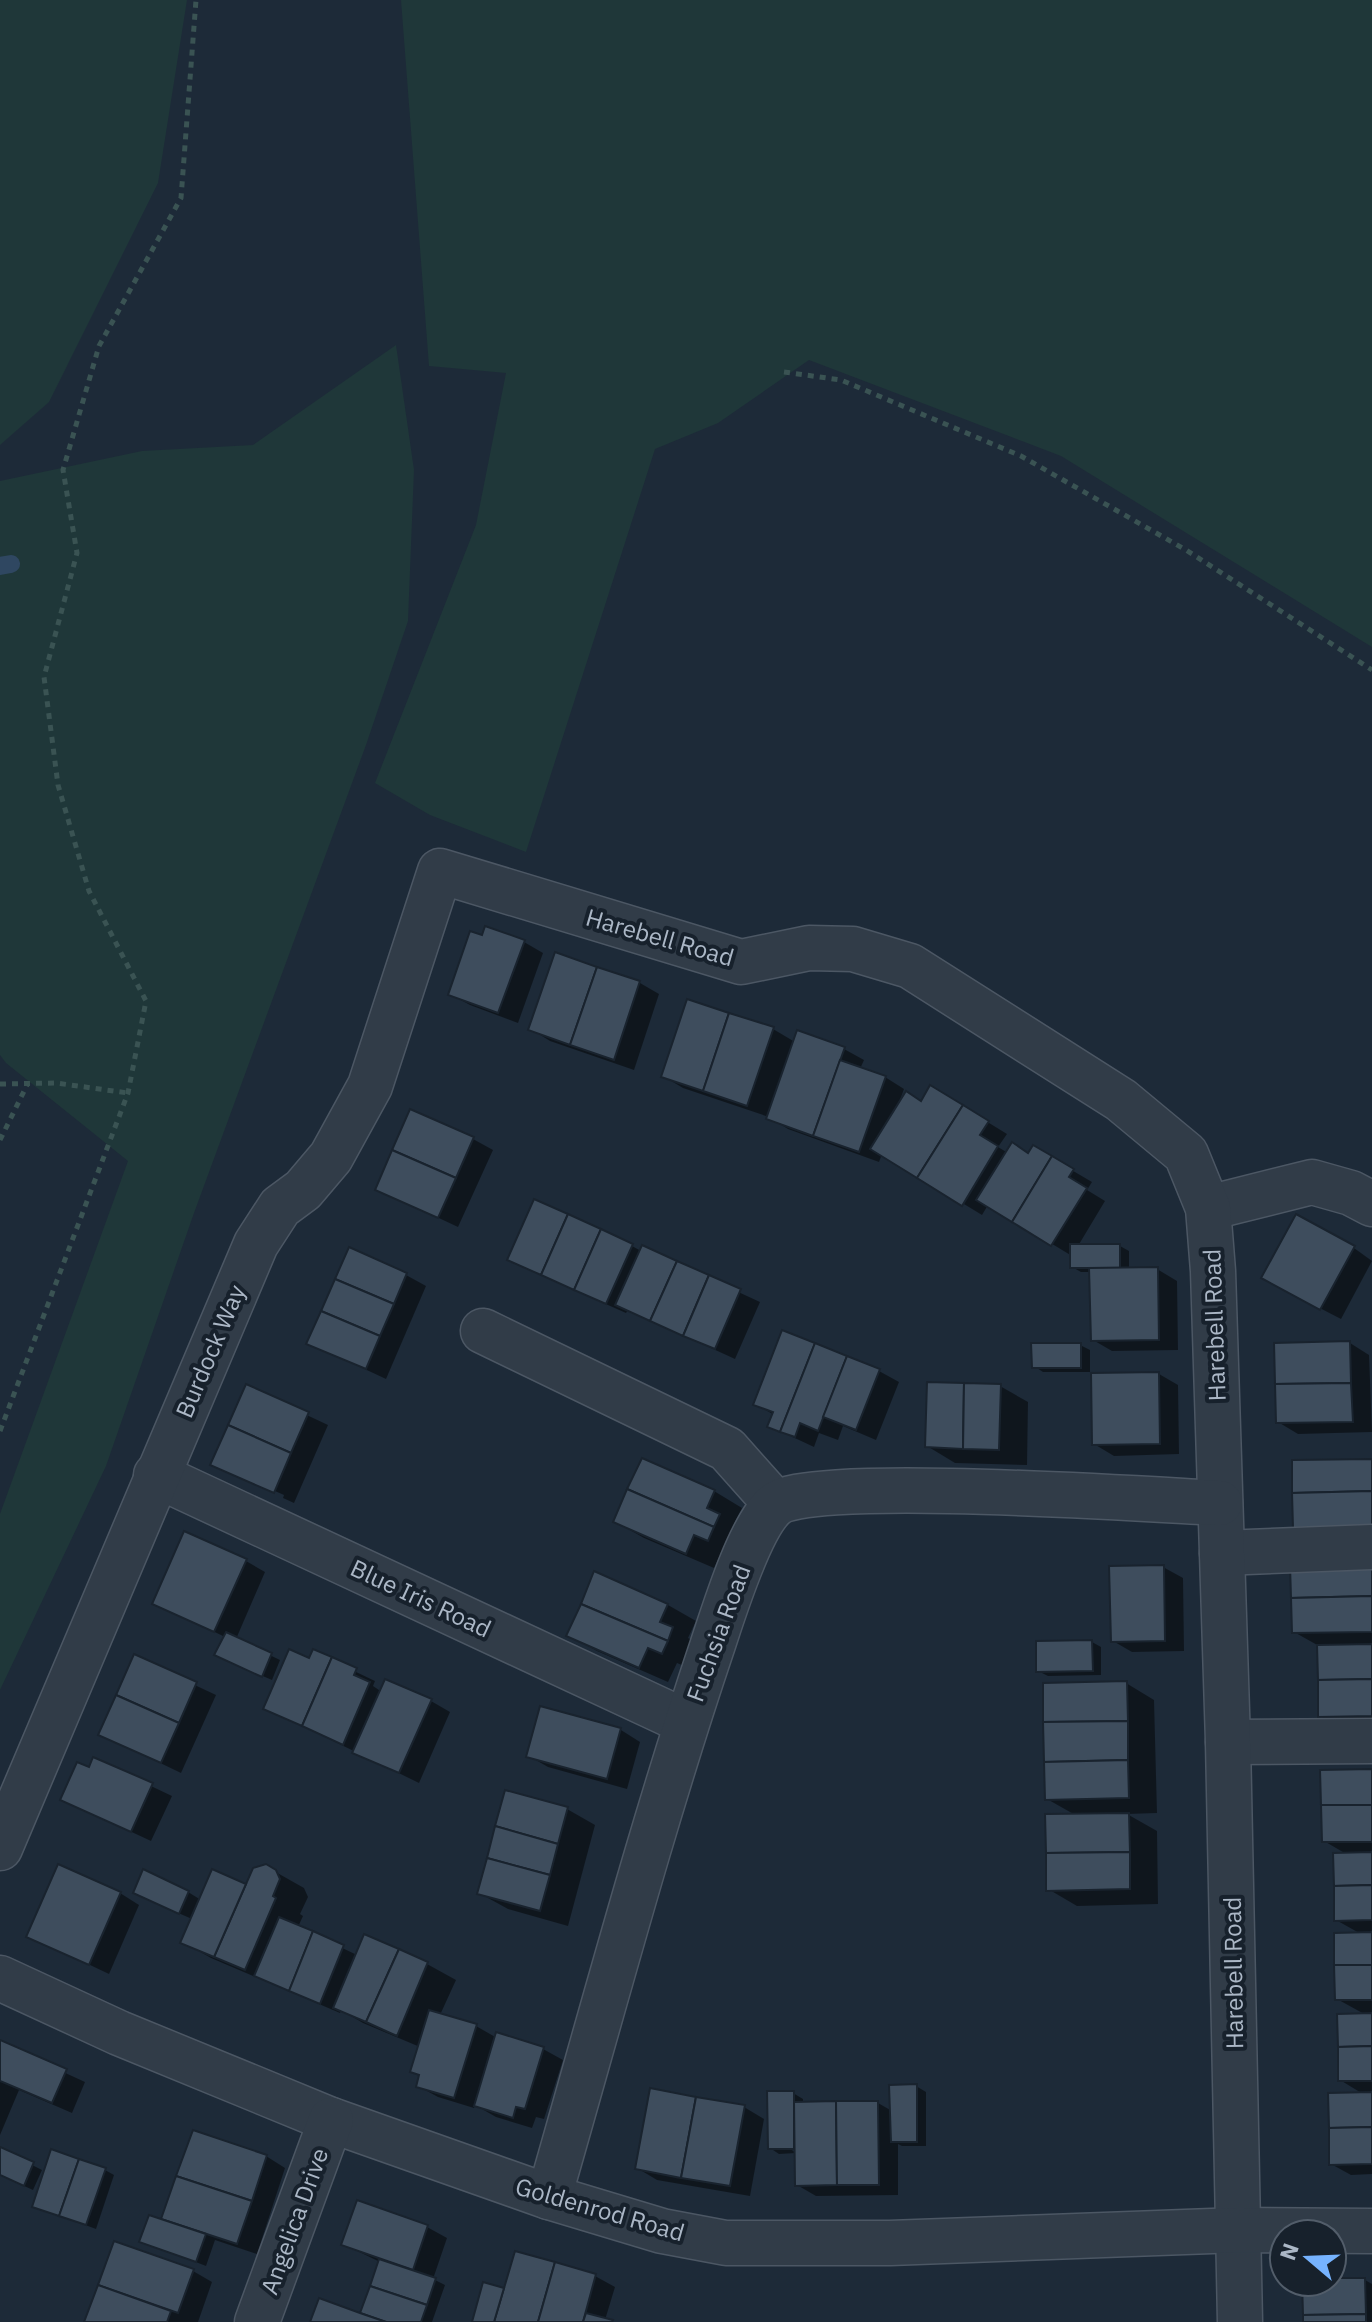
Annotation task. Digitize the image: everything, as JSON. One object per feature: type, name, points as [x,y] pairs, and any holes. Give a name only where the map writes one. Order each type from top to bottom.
[{"type":"street","name":"Harebell Road","points":[[440,871],[741,962],[809,948],[853,949],[910,966],[1121,1100],[1186,1154],[1208,1208],[1213,1271],[1228,1742],[1240,2322]]},
{"type":"street","name":"Burdock Way","points":[[0,1848],[256,1244],[280,1207],[303,1190],[331,1157],[370,1086],[440,871]]},
{"type":"street","points":[[1208,1208],[1312,1182],[1351,1193],[1372,1204]]},
{"type":"street","points":[[483,1331],[727,1449],[776,1504],[796,1496],[898,1490],[1220,1503]]},
{"type":"street","name":"Blue Iris Road","points":[[156,1475],[686,1722]]},
{"type":"street","name":"Fuchsia Road","points":[[549,2197],[686,1722],[735,1578],[759,1528],[776,1504]]},
{"type":"street","points":[[1222,1553],[1372,1547]]},
{"type":"street","points":[[1228,1742],[1372,1741]]},
{"type":"street","name":"Goldenrod Road","points":[[0,1978],[119,2033],[331,2120],[549,2197],[662,2231],[726,2243],[890,2243],[1239,2230],[1372,2231]]},
{"type":"street","name":"Angelica Drive","points":[[257,2322],[331,2120]]},
{"type":"path","points":[[0,1431],[128,1093],[146,1001],[89,891],[58,785],[44,677],[77,553],[63,470],[99,346],[181,198],[196,0]]},
{"type":"path","points":[[784,372],[841,380],[1021,456],[1186,550],[1372,670]]},
{"type":"path","points":[[0,1140],[28,1083]]},
{"type":"path","points":[[0,1084],[56,1083],[128,1093]]},
{"type":"green space","points":[[0,0],[187,0],[158,183],[49,402],[0,445]]},
{"type":"green space","points":[[401,0],[1372,0],[1372,647],[1061,456],[809,360],[718,423],[655,449],[526,852],[430,815],[375,783],[476,525],[506,373],[429,366]]},
{"type":"green space","points":[[396,345],[414,470],[408,621],[106,1466],[0,1690],[0,1514],[128,1161],[0,1055],[0,481],[142,451],[253,445]]},
{"type":"building","points":[[485,926],[525,940],[498,1013],[448,995],[470,931],[482,935]]},
{"type":"building","points":[[555,952],[597,967],[570,1045],[528,1030]]},
{"type":"building","points":[[597,967],[640,981],[614,1060],[570,1045]]},
{"type":"building","points":[[687,999],[729,1013],[703,1091],[661,1077]]},
{"type":"building","points":[[729,1013],[774,1027],[747,1106],[703,1091]]},
{"type":"building","points":[[797,1030],[845,1047],[813,1136],[766,1119]]},
{"type":"building","points":[[840,1060],[886,1076],[859,1152],[813,1136]]},
{"type":"building","points":[[930,1085],[963,1105],[917,1178],[870,1149],[906,1091],[921,1101]]},
{"type":"building","points":[[963,1105],[989,1121],[980,1135],[998,1146],[962,1206],[917,1178]]},
{"type":"building","points":[[410,1109],[474,1137],[456,1178],[392,1150]]},
{"type":"building","points":[[1012,1142],[1028,1153],[1033,1145],[1052,1156],[1012,1222],[976,1200]]},
{"type":"building","points":[[392,1150],[456,1178],[438,1218],[375,1190]]},
{"type":"building","points":[[1052,1156],[1074,1169],[1069,1177],[1087,1188],[1051,1246],[1012,1222]]},
{"type":"building","points":[[534,1199],[568,1214],[541,1275],[507,1260]]},
{"type":"building","points":[[568,1214],[601,1229],[574,1290],[541,1275]]},
{"type":"building","points":[[1296,1214],[1355,1246],[1320,1310],[1261,1278]]},
{"type":"building","points":[[601,1229],[633,1244],[606,1304],[574,1290]]},
{"type":"building","points":[[1070,1244],[1120,1244],[1120,1268],[1070,1268]]},
{"type":"building","points":[[642,1245],[677,1261],[650,1321],[615,1305]]},
{"type":"building","points":[[349,1247],[407,1273],[394,1304],[335,1279]]},
{"type":"building","points":[[677,1261],[709,1275],[683,1336],[650,1321]]},
{"type":"building","points":[[1158,1267],[1159,1340],[1091,1341],[1089,1268]]},
{"type":"building","points":[[709,1275],[741,1289],[715,1349],[683,1336]]},
{"type":"building","points":[[335,1279],[394,1304],[380,1336],[321,1311]]},
{"type":"building","points":[[321,1311],[380,1336],[366,1369],[306,1344]]},
{"type":"building","points":[[782,1330],[815,1343],[780,1432],[767,1427],[773,1412],[753,1405]]},
{"type":"building","points":[[1350,1341],[1351,1383],[1275,1384],[1274,1343]]},
{"type":"building","points":[[815,1343],[847,1356],[818,1431],[800,1423],[795,1437],[780,1432]]},
{"type":"building","points":[[1031,1343],[1081,1343],[1081,1368],[1032,1368]]},
{"type":"building","points":[[847,1356],[880,1369],[856,1430],[823,1417]]},
{"type":"building","points":[[1159,1372],[1160,1444],[1092,1445],[1091,1373]]},
{"type":"building","points":[[927,1382],[964,1383],[963,1449],[925,1447]]},
{"type":"building","points":[[964,1383],[1001,1384],[999,1450],[963,1449]]},
{"type":"building","points":[[1351,1383],[1353,1422],[1276,1423],[1275,1384]]},
{"type":"building","points":[[246,1384],[309,1412],[291,1453],[228,1425]]},
{"type":"building","points":[[228,1425],[291,1453],[274,1493],[210,1465]]},
{"type":"building","points":[[642,1458],[715,1490],[707,1508],[720,1514],[714,1527],[627,1489]]},
{"type":"building","points":[[1372,1459],[1372,1491],[1292,1493],[1292,1460]]},
{"type":"building","points":[[627,1489],[714,1527],[708,1541],[694,1535],[686,1554],[613,1522]]},
{"type":"building","points":[[1372,1491],[1372,1527],[1293,1528],[1292,1493]]},
{"type":"building","points":[[184,1531],[247,1559],[214,1632],[152,1604]]},
{"type":"building","points":[[1372,1563],[1372,1596],[1291,1598],[1290,1565]]},
{"type":"building","points":[[1164,1565],[1165,1641],[1111,1642],[1109,1566]]},
{"type":"building","points":[[594,1571],[668,1604],[660,1622],[673,1627],[668,1641],[581,1604]]},
{"type":"building","points":[[1372,1596],[1372,1632],[1292,1633],[1291,1598]]},
{"type":"building","points":[[581,1604],[668,1641],[662,1654],[648,1648],[639,1668],[566,1636]]},
{"type":"building","points":[[226,1632],[272,1653],[262,1677],[214,1655]]},
{"type":"building","points":[[1092,1640],[1093,1671],[1036,1672],[1036,1641]]},
{"type":"building","points":[[1372,1644],[1372,1679],[1318,1680],[1317,1645]]},
{"type":"building","points":[[289,1649],[309,1658],[313,1649],[332,1657],[302,1726],[263,1709]]},
{"type":"building","points":[[134,1654],[197,1682],[179,1723],[116,1695]]},
{"type":"building","points":[[332,1657],[357,1668],[354,1675],[370,1682],[343,1745],[302,1726]]},
{"type":"building","points":[[385,1679],[432,1699],[399,1773],[352,1753]]},
{"type":"building","points":[[1372,1679],[1372,1716],[1318,1717],[1318,1680]]},
{"type":"building","points":[[1127,1681],[1128,1721],[1043,1722],[1043,1683]]},
{"type":"building","points":[[116,1695],[179,1723],[161,1763],[98,1735]]},
{"type":"building","points":[[540,1706],[621,1728],[607,1779],[526,1757]]},
{"type":"building","points":[[1128,1721],[1128,1760],[1044,1762],[1043,1722]]},
{"type":"building","points":[[93,1757],[153,1783],[131,1832],[60,1800],[77,1762],[89,1767]]},
{"type":"building","points":[[1128,1760],[1129,1798],[1045,1800],[1044,1762]]},
{"type":"building","points":[[1372,1769],[1372,1805],[1321,1805],[1320,1770]]},
{"type":"building","points":[[505,1790],[568,1807],[558,1844],[495,1826]]},
{"type":"building","points":[[1321,1805],[1372,1805],[1372,1842],[1322,1842]]},
{"type":"building","points":[[1129,1813],[1130,1852],[1046,1853],[1045,1814]]},
{"type":"building","points":[[495,1826],[558,1844],[550,1875],[487,1858]]},
{"type":"building","points":[[1130,1852],[1130,1889],[1046,1891],[1046,1853]]},
{"type":"building","points":[[1372,1852],[1372,1885],[1334,1886],[1333,1853]]},
{"type":"building","points":[[487,1858],[550,1875],[540,1911],[477,1894]]},
{"type":"building","points":[[58,1864],[121,1892],[89,1965],[26,1937]]},
{"type":"building","points":[[266,1864],[276,1870],[280,1879],[273,1896],[276,1898],[245,1970],[214,1957],[253,1868]]},
{"type":"building","points":[[143,1869],[189,1891],[179,1914],[133,1893]]},
{"type":"building","points":[[212,1869],[246,1884],[214,1957],[180,1943]]},
{"type":"building","points":[[1372,1885],[1372,1920],[1334,1921],[1334,1886]]},
{"type":"building","points":[[279,1917],[313,1931],[289,1991],[254,1976]]},
{"type":"building","points":[[313,1931],[344,1945],[320,2004],[289,1991]]},
{"type":"building","points":[[1372,1932],[1372,1965],[1334,1965],[1334,1933]]},
{"type":"building","points":[[364,1934],[399,1949],[366,2022],[333,2008]]},
{"type":"building","points":[[399,1949],[428,1962],[397,2036],[366,2022]]},
{"type":"building","points":[[1334,1965],[1372,1965],[1372,2000],[1335,2000]]},
{"type":"building","points":[[429,2010],[477,2024],[454,2098],[416,2087],[419,2075],[410,2072]]},
{"type":"building","points":[[1372,2013],[1372,2046],[1338,2047],[1337,2014]]},
{"type":"building","points":[[496,2032],[544,2047],[525,2109],[516,2107],[513,2118],[474,2106]]},
{"type":"building","points":[[0,2040],[67,2069],[52,2103],[0,2081]]},
{"type":"building","points":[[1372,2046],[1372,2081],[1338,2081],[1338,2047]]},
{"type":"building","points":[[917,2084],[917,2142],[891,2142],[889,2085]]},
{"type":"building","points":[[650,2088],[696,2097],[681,2178],[635,2169]]},
{"type":"building","points":[[767,2091],[794,2091],[794,2149],[768,2149]]},
{"type":"building","points":[[1372,2092],[1372,2127],[1329,2128],[1328,2093]]},
{"type":"building","points":[[696,2097],[745,2105],[730,2186],[681,2178]]},
{"type":"building","points":[[836,2101],[837,2185],[795,2186],[794,2102]]},
{"type":"building","points":[[836,2101],[878,2101],[879,2185],[837,2185]]},
{"type":"building","points":[[1372,2127],[1372,2164],[1329,2165],[1329,2128]]},
{"type":"building","points":[[193,2130],[267,2155],[252,2201],[176,2176]]},
{"type":"building","points":[[0,2147],[34,2162],[24,2186],[0,2175]]},
{"type":"building","points":[[51,2149],[79,2159],[59,2216],[32,2207]]},
{"type":"building","points":[[79,2159],[106,2168],[86,2225],[59,2216]]},
{"type":"building","points":[[176,2176],[252,2201],[237,2244],[161,2219]]},
{"type":"building","points":[[357,2200],[428,2225],[413,2270],[341,2245]]},
{"type":"building","points":[[149,2215],[206,2234],[196,2262],[139,2242]]},
{"type":"building","points":[[114,2241],[194,2269],[178,2313],[98,2285]]},
{"type":"building","points":[[515,2251],[555,2262],[538,2322],[494,2322]]},
{"type":"building","points":[[379,2259],[436,2278],[427,2305],[370,2286]]},
{"type":"building","points":[[555,2262],[596,2274],[583,2322],[538,2322]]},
{"type":"building","points":[[1348,2278],[1365,2278],[1366,2314],[1303,2315],[1302,2298],[1348,2298]]},
{"type":"building","points":[[483,2282],[504,2288],[494,2322],[472,2322]]},
{"type":"building","points":[[98,2285],[171,2311],[167,2322],[84,2322]]},
{"type":"building","points":[[370,2286],[427,2305],[421,2322],[386,2322],[360,2313]]},
{"type":"building","points":[[319,2298],[360,2313],[386,2322],[310,2322]]},
{"type":"building","points":[[586,2313],[613,2320],[583,2322]]},
{"type":"building","points":[[1366,2314],[1366,2322],[1303,2322],[1303,2315]]},
{"type":"waterway","points":[[0,566],[11,564]]}]
